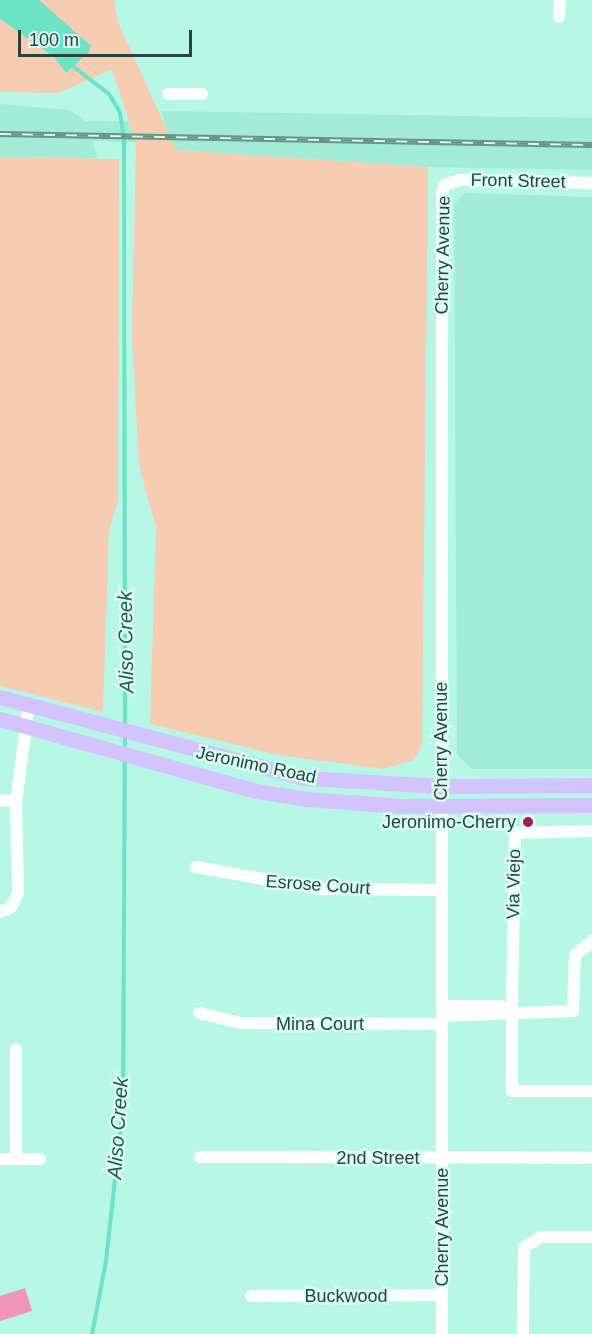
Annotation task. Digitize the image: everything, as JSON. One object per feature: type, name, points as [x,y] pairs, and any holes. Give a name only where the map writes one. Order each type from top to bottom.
[{"type":"main road","name":"Jeronimo Road","points":[[0,697],[147,738],[305,778],[440,786],[592,785]]},
{"type":"main road","name":"Jeronimo Road","points":[[0,719],[256,791],[307,799],[440,806],[592,805]]},
{"type":"street","points":[[559,17],[560,0]]},
{"type":"street","points":[[168,94],[202,94]]},
{"type":"street","name":"Front Street","points":[[444,185],[459,180],[592,183]]},
{"type":"street","name":"Cherry Avenue","points":[[442,1334],[440,786],[444,185]]},
{"type":"street","points":[[5,909],[18,893],[16,802],[28,705]]},
{"type":"street","points":[[0,800],[16,802]]},
{"type":"street","name":"Via Viejo","points":[[592,831],[515,833],[512,1091],[592,1090]]},
{"type":"street","name":"Esrose Court","points":[[196,867],[318,889],[442,890]]},
{"type":"street","points":[[442,1015],[501,1006],[512,1012],[573,1011],[575,955],[592,941]]},
{"type":"street","name":"Mina Court","points":[[199,1013],[240,1023],[442,1015]]},
{"type":"street","points":[[16,1049],[16,1159]]},
{"type":"street","name":"2nd Street","points":[[200,1157],[592,1158]]},
{"type":"street","points":[[0,1159],[40,1159]]},
{"type":"street","points":[[523,1334],[521,1255],[530,1239],[592,1237]]},
{"type":"street","name":"Buckwood","points":[[251,1296],[442,1295]]},
{"type":"shaded area","points":[[0,0],[114,0],[118,22],[176,150],[428,167],[422,745],[414,760],[383,769],[279,755],[150,724],[156,527],[139,466],[132,336],[136,143],[112,69],[58,93],[0,92]]},
{"type":"shaded area","points":[[0,0],[39,0],[91,46],[89,52],[66,73],[54,57],[0,19]]},
{"type":"shaded area","points":[[0,104],[70,110],[85,121],[165,122],[161,111],[592,118],[592,170],[428,167],[176,150],[173,143],[93,141],[97,158],[0,157]]},
{"type":"shaded area","points":[[0,157],[119,159],[118,501],[109,530],[103,712],[0,686]]},
{"type":"shaded area","points":[[465,193],[592,197],[592,769],[471,769],[457,754],[454,204]]},
{"type":"building","points":[[25,1288],[32,1311],[0,1321],[0,1296]]},
{"type":"waterway","name":"Aliso Creek","points":[[70,64],[109,94],[120,112],[124,142],[125,726]]},
{"type":"waterway","name":"Aliso Creek","points":[[125,734],[125,750]]},
{"type":"waterway","name":"Aliso Creek","points":[[92,1334],[106,1261],[123,1107],[125,758]]},
{"type":"railway","points":[[0,134],[592,145]]},
{"type":"place","name":"Jeronimo-Cherry","points":[[528,822]]}]
